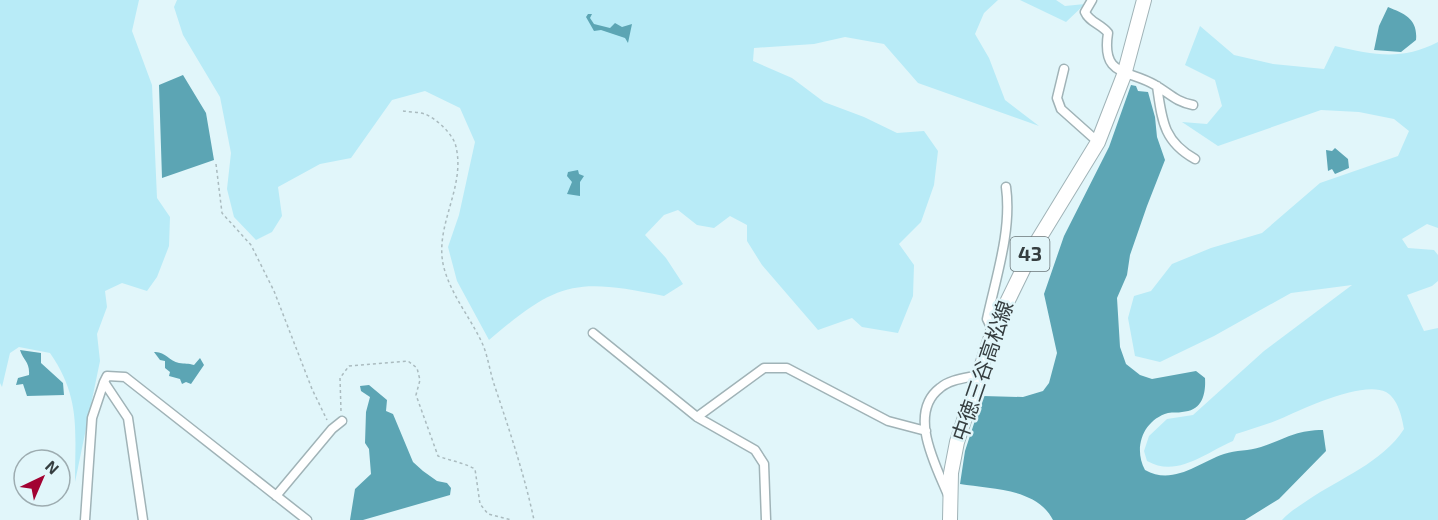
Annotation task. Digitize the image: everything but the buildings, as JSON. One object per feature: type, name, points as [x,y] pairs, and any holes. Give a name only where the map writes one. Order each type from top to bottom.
[{"type":"main road","name":"中徳三谷高松線","points":[[950,520],[949,499],[957,442],[993,331],[1035,244],[1098,142],[1124,75],[1144,0]]},
{"type":"street","points":[[1092,0],[1085,12],[1088,18],[1103,27],[1107,33],[1106,46],[1109,57],[1124,75],[1157,86],[1171,98],[1193,105]]},
{"type":"street","points":[[1064,69],[1057,98],[1060,109],[1098,142]]},
{"type":"street","points":[[1157,86],[1162,119],[1170,139],[1179,150],[1195,159]]},
{"type":"street","points":[[993,331],[987,320],[1005,232],[1009,202],[1006,187]]},
{"type":"street","points":[[593,333],[697,417],[755,450],[764,464],[766,520]]},
{"type":"street","points":[[697,417],[764,368],[787,368],[888,421],[926,431]]},
{"type":"street","points":[[949,499],[926,431],[924,417],[930,399],[940,387],[979,375]]},
{"type":"street","points":[[84,520],[92,418],[107,376],[125,377],[307,520]]},
{"type":"street","points":[[104,382],[128,418],[143,520]]},
{"type":"street","points":[[276,496],[332,429],[342,421]]},
{"type":"path","points":[[403,111],[425,114],[445,129],[456,144],[459,171],[445,229],[441,254],[443,267],[453,294],[484,347],[489,370],[527,486],[534,520]]},
{"type":"path","points":[[216,164],[222,213],[251,244],[274,291],[312,389],[332,429]]},
{"type":"path","points":[[342,421],[340,378],[349,366],[408,361],[417,368],[420,380],[416,395],[438,456],[461,461],[475,469],[480,504],[488,514],[502,515],[512,520]]},
{"type":"shaded area","points":[[0,0],[139,0],[132,31],[152,85],[157,198],[170,217],[169,246],[157,277],[147,291],[122,283],[105,291],[107,307],[97,334],[100,361],[75,482],[75,430],[72,400],[60,369],[50,353],[19,347],[10,353],[2,387],[0,383]]},
{"type":"shaded area","points":[[177,0],[998,0],[984,13],[975,34],[989,58],[1005,100],[1039,126],[918,83],[884,44],[845,37],[814,44],[754,48],[753,61],[792,78],[824,102],[864,117],[897,133],[924,131],[938,151],[934,185],[921,222],[899,244],[914,265],[913,296],[898,333],[862,327],[852,318],[818,330],[762,265],[747,241],[747,225],[730,216],[714,228],[697,225],[678,210],[664,215],[645,235],[666,258],[683,284],[664,296],[609,287],[588,286],[569,289],[551,295],[533,306],[489,340],[457,281],[448,247],[459,215],[475,142],[460,108],[425,91],[392,100],[351,158],[320,164],[278,187],[282,216],[272,232],[256,240],[234,217],[227,189],[231,153],[220,97],[183,35],[174,7]]},
{"type":"shaded area","points":[[1020,0],[1056,0],[1065,6],[1085,4],[1066,22]]},
{"type":"shaded area","points":[[1388,7],[1405,15],[1415,27],[1416,40],[1401,52],[1374,50],[1379,26]]},
{"type":"shaded area","points":[[592,14],[590,18],[594,24],[610,28],[615,23],[622,27],[632,24],[628,43],[625,38],[601,30],[594,31],[586,17]]},
{"type":"shaded area","points":[[1200,26],[1234,55],[1273,64],[1324,69],[1335,46],[1375,54],[1399,54],[1425,48],[1438,42],[1438,228],[1427,224],[1402,239],[1408,248],[1434,250],[1438,255],[1438,281],[1432,286],[1407,295],[1424,331],[1438,328],[1438,520],[1282,520],[1320,492],[1372,461],[1395,441],[1404,429],[1401,414],[1394,399],[1386,392],[1376,389],[1333,397],[1236,434],[1233,441],[1191,462],[1169,467],[1158,466],[1147,461],[1144,451],[1149,436],[1167,419],[1193,415],[1264,351],[1352,285],[1291,293],[1214,336],[1160,362],[1135,356],[1128,318],[1134,296],[1151,291],[1172,264],[1211,248],[1262,233],[1320,183],[1398,156],[1409,131],[1394,119],[1359,112],[1321,110],[1218,146],[1182,122],[1207,124],[1222,106],[1215,80],[1185,65]]},
{"type":"shaded area","points":[[183,75],[206,113],[214,160],[162,178],[159,85]]},
{"type":"shaded area","points":[[1131,85],[1136,86],[1138,91],[1148,92],[1155,117],[1157,137],[1165,160],[1130,255],[1127,275],[1117,298],[1120,347],[1126,364],[1140,375],[1152,379],[1196,371],[1205,378],[1203,396],[1194,409],[1168,413],[1152,422],[1147,428],[1140,444],[1145,470],[1166,476],[1175,474],[1224,454],[1256,448],[1298,433],[1323,430],[1326,451],[1279,499],[1245,520],[1053,520],[1046,509],[1024,496],[998,489],[960,484],[965,451],[983,396],[1023,397],[1043,391],[1049,383],[1057,353],[1044,294],[1064,236],[1109,147]]},
{"type":"shaded area","points":[[1335,148],[1348,159],[1349,168],[1335,174],[1332,169],[1328,171],[1326,150],[1332,151]]},
{"type":"shaded area","points":[[578,170],[579,174],[584,176],[580,182],[580,196],[567,194],[572,182],[567,176],[568,172]]},
{"type":"shaded area","points":[[20,350],[41,353],[41,363],[63,383],[64,395],[27,396],[23,384],[16,385],[18,378],[29,375],[27,364]]},
{"type":"shaded area","points":[[154,352],[161,353],[179,363],[194,365],[200,358],[204,365],[191,384],[186,382],[182,384],[180,379],[169,376],[170,372],[165,368],[165,361],[160,360]]},
{"type":"shaded area","points":[[369,385],[387,400],[386,411],[393,414],[413,462],[437,481],[447,483],[451,488],[450,495],[363,520],[350,520],[355,489],[371,474],[369,449],[365,443],[366,412],[370,397],[361,391],[360,386]]}]
